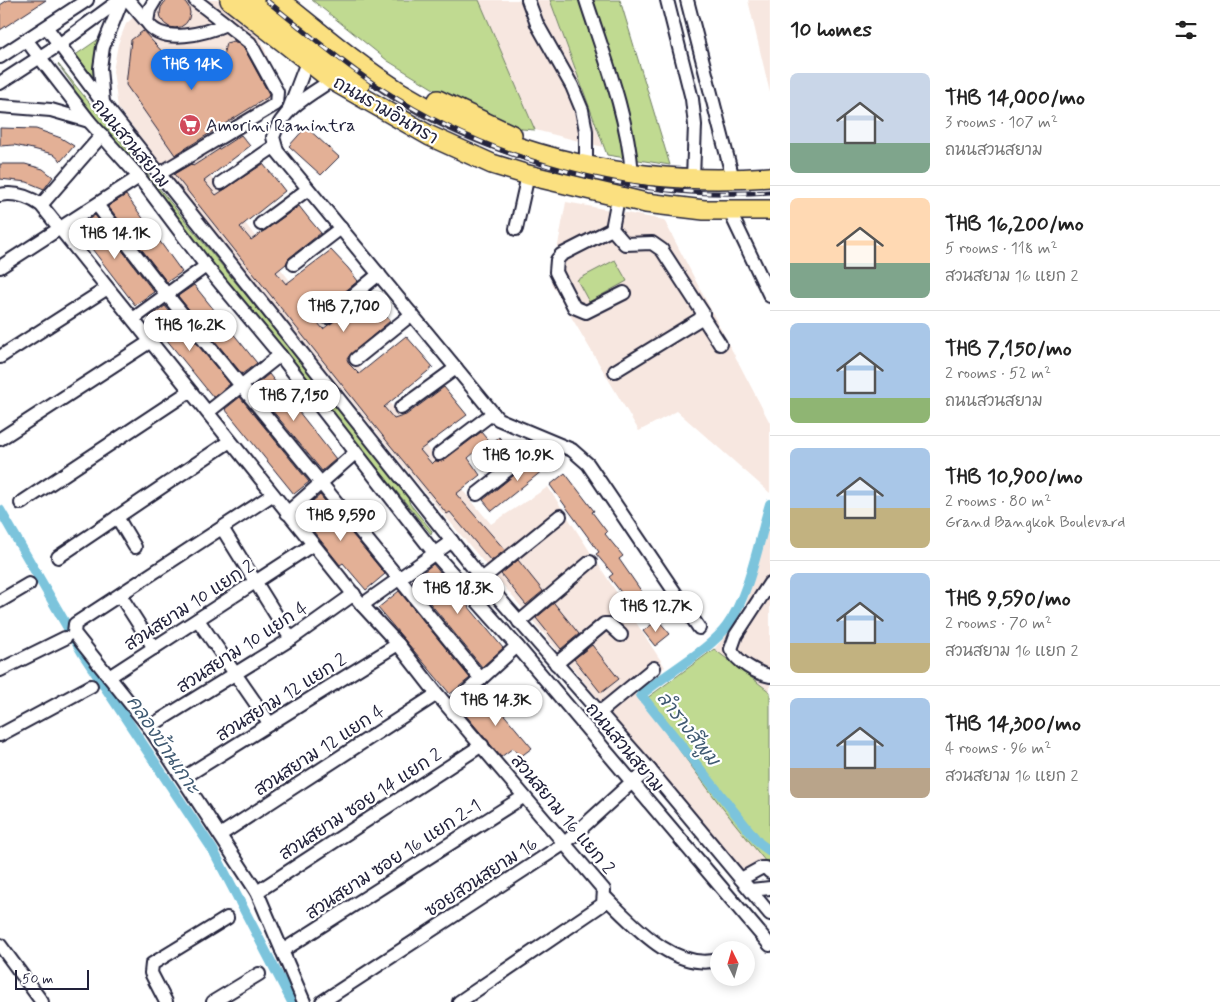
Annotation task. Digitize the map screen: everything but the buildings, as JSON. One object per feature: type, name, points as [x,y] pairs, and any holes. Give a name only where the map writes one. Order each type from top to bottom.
[{"type":"highway","name":"ถนนรามอินทรา","points":[[230,0],[249,6],[363,86],[432,126],[489,145],[586,166],[632,173],[693,178],[733,179],[770,177]]},
{"type":"highway","name":"ถนนรามอินทรา","points":[[279,0],[358,63],[392,87],[442,115],[489,145],[561,182]]},
{"type":"highway","name":"ถนนรามอินทรา","points":[[295,0],[368,58],[407,83],[563,160]]},
{"type":"highway","name":"ถนนรามอินทรา","points":[[249,6],[303,70],[332,80],[381,110],[430,136],[492,164],[528,176],[561,182],[618,198],[675,208],[730,212],[770,210]]},
{"type":"street","points":[[0,57],[87,0]]},
{"type":"street","points":[[0,83],[60,44],[121,0]]},
{"type":"street","points":[[102,103],[100,68],[103,47],[121,0]]},
{"type":"street","points":[[128,0],[156,31],[177,36],[228,26],[249,6]]},
{"type":"street","points":[[148,22],[148,10],[155,0]]},
{"type":"street","points":[[159,174],[276,104],[278,100],[277,92],[250,44],[195,0]]},
{"type":"street","points":[[528,0],[537,24],[572,86],[582,110],[586,130],[586,166]]},
{"type":"street","points":[[586,0],[618,99],[630,147],[632,173]]},
{"type":"street","points":[[667,0],[692,98],[695,125],[693,178]]},
{"type":"street","points":[[687,0],[733,179]]},
{"type":"street","name":"ถนนสวนสยาม","points":[[47,28],[102,103],[482,579],[650,770],[770,914]]},
{"type":"street","name":"ถนนสวนสยาม","points":[[27,41],[89,121],[139,177],[206,266],[280,355],[355,454],[435,554],[517,646],[770,945]]},
{"type":"street","points":[[303,70],[315,89]]},
{"type":"street","points":[[289,110],[303,70]]},
{"type":"street","points":[[332,80],[315,89],[289,110],[277,126],[273,137],[277,151],[498,419],[572,450],[588,464],[698,628]]},
{"type":"street","points":[[0,106],[51,110],[89,121]]},
{"type":"street","points":[[2,195],[31,198],[41,205],[102,136]]},
{"type":"street","points":[[221,183],[275,146]]},
{"type":"street","points":[[516,229],[528,176]]},
{"type":"street","points":[[0,267],[139,177]]},
{"type":"street","points":[[261,224],[308,189]]},
{"type":"street","points":[[612,229],[618,198]]},
{"type":"street","name":"สวนสยาม 16 แยก 2","points":[[41,205],[106,289],[133,319],[208,412],[312,545],[565,843],[604,890],[605,897],[660,945],[693,962],[710,962]]},
{"type":"street","points":[[97,205],[167,295],[242,385],[320,484],[482,678]]},
{"type":"street","points":[[730,212],[770,296]]},
{"type":"street","points":[[294,264],[341,228]]},
{"type":"street","points":[[612,229],[561,255],[557,260],[556,272],[574,307],[580,311],[586,312],[624,293]]},
{"type":"street","points":[[612,229],[626,244],[652,244],[662,250],[703,309],[702,316],[720,344]]},
{"type":"street","points":[[133,319],[206,266]]},
{"type":"street","points":[[327,317],[379,274]]},
{"type":"street","points":[[0,356],[106,289]]},
{"type":"street","points":[[356,359],[412,314]]},
{"type":"street","points":[[615,371],[702,316]]},
{"type":"street","points":[[0,439],[151,341]]},
{"type":"street","points":[[208,412],[280,355]]},
{"type":"street","points":[[401,408],[456,368]]},
{"type":"street","points":[[21,503],[190,391]]},
{"type":"street","points":[[439,454],[493,413]]},
{"type":"street","points":[[477,494],[546,440]]},
{"type":"street","points":[[58,557],[230,441]]},
{"type":"street","points":[[287,513],[355,454]]},
{"type":"street","points":[[272,495],[75,624],[74,633],[148,728],[258,892],[304,1002]]},
{"type":"street","points":[[482,579],[560,516]]},
{"type":"street","points":[[117,517],[135,547]]},
{"type":"street","points":[[222,528],[291,640]]},
{"type":"street","points":[[362,605],[452,541]]},
{"type":"street","name":"สวนสยาม 10 แยก 2","points":[[109,678],[312,545]]},
{"type":"street","points":[[519,622],[590,562]]},
{"type":"street","points":[[770,583],[736,635],[731,649],[735,657],[762,674],[770,676]]},
{"type":"street","points":[[0,601],[29,584]]},
{"type":"street","name":"สวนสยาม 10 แยก 4","points":[[148,728],[291,640],[354,594]]},
{"type":"street","points":[[120,595],[154,648]]},
{"type":"street","points":[[198,620],[270,724]]},
{"type":"street","points":[[556,664],[604,624],[609,624],[621,635]]},
{"type":"street","points":[[0,670],[64,638]]},
{"type":"street","name":"สวนสยาม 12 แยก 2","points":[[183,778],[398,644]]},
{"type":"street","points":[[450,707],[517,646]]},
{"type":"street","points":[[600,713],[654,668]]},
{"type":"street","points":[[0,736],[91,686]]},
{"type":"street","name":"สวนสยาม 12 แยก 4","points":[[220,835],[437,694]]},
{"type":"street","name":"สวนสยาม ซอย 14 แยก 2","points":[[258,892],[482,745]]},
{"type":"street","name":"ซอยสวนสยาม 16","points":[[322,1002],[565,843],[632,782],[650,770]]},
{"type":"street","name":"สวนสยาม ซอย 16 แยก 2-1","points":[[282,951],[524,797]]},
{"type":"street","points":[[742,879],[761,868],[766,868],[770,872]]},
{"type":"street","points":[[751,890],[770,888]]},
{"type":"street","points":[[462,1001],[603,904],[605,897]]},
{"type":"street","points":[[166,1002],[151,974],[152,964],[227,918]]},
{"type":"street","points":[[0,945],[42,1002]]},
{"type":"street","points":[[213,1002],[259,974]]},
{"type":"shaded area","points":[[152,0],[219,0],[258,30],[285,107],[199,161],[335,338],[491,524],[548,487],[665,667],[632,691],[643,701],[720,805],[770,867],[745,874],[419,485],[174,181],[118,108],[113,71],[118,44],[126,24]]},
{"type":"shaded area","points":[[479,0],[550,0],[603,147],[535,130]]},
{"type":"shaded area","points":[[748,0],[770,0],[770,93]]},
{"type":"shaded area","points":[[566,202],[664,220],[770,423],[770,493],[677,411],[639,431],[551,283]]},
{"type":"shaded area","points":[[770,523],[770,692],[714,649],[742,617]]},
{"type":"green space","points":[[312,0],[479,0],[535,130],[522,129],[442,94],[388,61]]},
{"type":"green space","points":[[550,0],[620,0],[670,165],[607,155]]},
{"type":"green space","points":[[103,36],[95,84],[74,56]]},
{"type":"green space","points":[[58,64],[406,492],[410,504],[432,531],[431,534],[77,98],[73,85]]},
{"type":"green space","points":[[615,260],[627,281],[589,302],[577,280]]},
{"type":"green space","points":[[714,649],[770,692],[770,867],[720,805],[643,701]]},
{"type":"waterway","name":"ลำรางสีพูม","points":[[770,504],[753,567],[735,614],[727,626],[699,653],[641,695],[759,843],[770,851]]},
{"type":"waterway","name":"คลองบ้านเกาะ","points":[[0,510],[83,654],[213,850],[292,1002]]},
{"type":"railway","points":[[266,0],[336,56],[380,88],[424,114],[470,137],[517,156],[617,183],[668,190],[719,193],[770,192]]},
{"type":"place","name":"Amorini Ramintra","points":[[190,125]]}]
